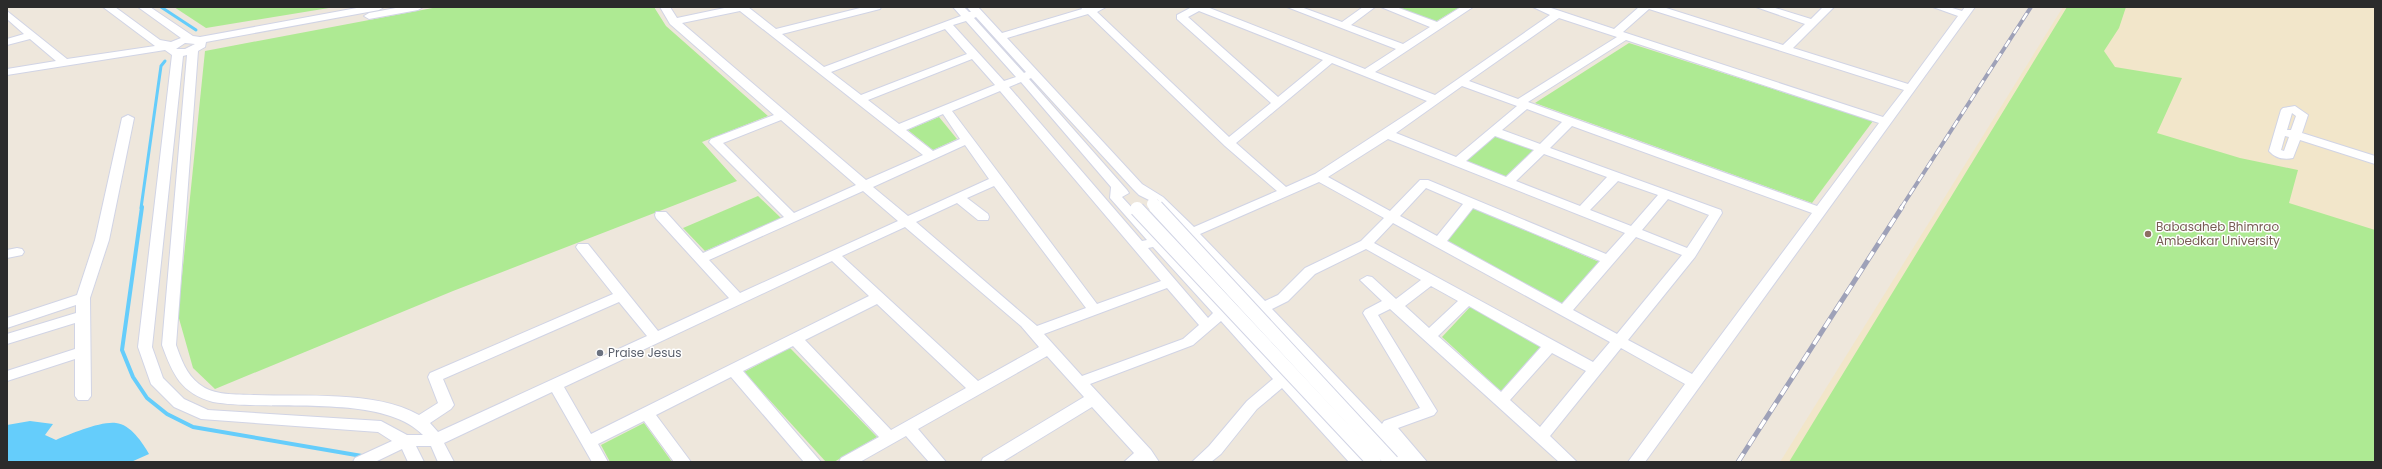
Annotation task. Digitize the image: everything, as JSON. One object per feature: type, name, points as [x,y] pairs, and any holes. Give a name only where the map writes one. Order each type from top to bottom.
[{"type":"street","points":[[108,7],[157,42],[174,49]]},
{"type":"street","points":[[142,7],[195,44],[418,7]]},
{"type":"street","points":[[7,80],[174,49],[379,7]]},
{"type":"street","points":[[665,7],[674,22],[1034,332],[1095,398],[1143,459]]},
{"type":"street","points":[[674,22],[742,7],[932,156]]},
{"type":"street","points":[[774,33],[876,7]]},
{"type":"street","points":[[958,7],[972,12],[999,37],[1392,462]]},
{"type":"street","points":[[1278,103],[1181,17],[1199,7],[1436,100]]},
{"type":"street","points":[[1293,7],[1404,48]]},
{"type":"street","points":[[1343,26],[1370,7]]},
{"type":"street","points":[[1386,7],[1438,26]]},
{"type":"street","points":[[1366,73],[1468,7]]},
{"type":"street","points":[[1538,7],[1886,122]]},
{"type":"street","points":[[1457,162],[1494,131],[1522,104],[1620,34],[1645,7]]},
{"type":"street","points":[[1653,7],[1910,88]]},
{"type":"street","points":[[1761,7],[1813,23]]},
{"type":"street","points":[[1785,49],[1829,7]]},
{"type":"street","points":[[1636,462],[1967,11],[1938,7]]},
{"type":"street","points":[[999,37],[1093,8],[1229,143],[1285,192]]},
{"type":"street","points":[[823,71],[947,25],[972,12]]},
{"type":"street","points":[[972,12],[1021,78],[1137,209],[1374,462]]},
{"type":"street","points":[[7,14],[64,63]]},
{"type":"street","points":[[1139,246],[1192,232],[1320,177],[1387,134],[1558,14]]},
{"type":"street","points":[[947,25],[1002,86],[1208,327]]},
{"type":"street","points":[[7,42],[32,35]]},
{"type":"street","points":[[195,44],[168,345],[180,373],[199,392],[225,399],[372,406],[406,414],[419,422],[436,440],[446,462]]},
{"type":"street","points":[[7,72],[174,49]]},
{"type":"street","points":[[174,49],[145,348],[156,380],[179,403],[206,415],[381,427],[405,441],[416,462]]},
{"type":"street","points":[[859,100],[974,55]]},
{"type":"street","points":[[1229,143],[1331,59]]},
{"type":"street","points":[[897,129],[1032,74]]},
{"type":"street","points":[[1461,82],[1820,211]]},
{"type":"street","points":[[945,109],[996,180],[1094,309]]},
{"type":"street","points":[[2296,109],[2302,115],[2296,134],[2289,155],[2282,155],[2275,151],[2288,110],[2296,109]]},
{"type":"street","points":[[782,116],[715,142],[792,218]]},
{"type":"street","points":[[83,396],[83,298],[102,240],[128,118]]},
{"type":"street","points":[[1508,182],[1570,121]]},
{"type":"street","points":[[2282,129],[2375,160]]},
{"type":"street","points":[[1494,131],[1716,213],[1690,254],[1540,437]]},
{"type":"street","points":[[1387,134],[1690,254]]},
{"type":"street","points":[[2296,134],[2375,154]]},
{"type":"street","points":[[700,259],[967,140]]},
{"type":"street","points":[[1582,211],[1615,176]]},
{"type":"street","points":[[1320,177],[1694,382]]},
{"type":"street","points":[[361,462],[405,441],[436,440],[996,180]]},
{"type":"street","points":[[1263,308],[1283,298],[1310,271],[1366,244],[1424,183],[1609,260]]},
{"type":"street","points":[[1117,186],[1116,198],[1358,462]]},
{"type":"street","points":[[1137,186],[1160,200],[1192,232],[1409,462]]},
{"type":"street","points":[[1564,311],[1666,194]]},
{"type":"street","points":[[959,198],[983,217]]},
{"type":"street","points":[[1439,242],[1472,202]]},
{"type":"street","points":[[661,215],[738,300]]},
{"type":"street","points":[[1366,244],[1595,370]]},
{"type":"street","points":[[583,247],[656,338]]},
{"type":"street","points":[[834,256],[977,389]]},
{"type":"street","points":[[1367,280],[1569,462]]},
{"type":"street","points":[[1419,462],[1388,428],[1389,425],[1429,411],[1370,313],[1394,304],[1430,280]]},
{"type":"street","points":[[1034,332],[1170,282]]},
{"type":"street","points":[[419,422],[446,405],[435,376],[622,295]]},
{"type":"street","points":[[589,442],[879,297]]},
{"type":"street","points":[[7,323],[83,298]]},
{"type":"street","points":[[1429,336],[1467,300]]},
{"type":"street","points":[[1080,382],[1188,342],[1208,327],[1222,313]]},
{"type":"street","points":[[7,339],[83,316]]},
{"type":"street","points":[[795,339],[889,438]]},
{"type":"street","points":[[1501,401],[1550,346]]},
{"type":"street","points":[[847,462],[1049,348]]},
{"type":"street","points":[[7,376],[82,352]]},
{"type":"street","points":[[733,370],[813,462]]},
{"type":"street","points":[[1200,462],[1215,450],[1252,405],[1282,380]]},
{"type":"street","points":[[555,385],[600,462]]},
{"type":"street","points":[[989,462],[1095,398]]},
{"type":"street","points":[[646,413],[683,462]]},
{"type":"street","points":[[908,427],[938,462]]},
{"type":"street","points":[[1363,462],[1391,442]]},
{"type":"shaded area","name":"Babasaheb Bhimrao Ambedkar University","points":[[2063,7],[2375,7],[2375,462],[1780,462]]},
{"type":"green space","points":[[174,7],[335,7],[206,28]]},
{"type":"green space","points":[[438,7],[654,7],[666,26],[768,116],[702,142],[737,181],[453,291],[215,389],[193,368],[178,315],[205,51]]},
{"type":"green space","points":[[1395,7],[1460,7],[1435,22]]},
{"type":"green space","name":"Babasaheb Bhimrao Ambedkar University","points":[[2067,7],[2126,7],[2119,28],[2104,51],[2115,67],[2182,78],[2157,133],[2240,158],[2298,170],[2289,203],[2375,230],[2375,462],[1789,462]]},
{"type":"green space","points":[[1629,43],[1873,121],[1812,203],[1535,103]]},
{"type":"green space","points":[[939,117],[957,139],[933,150],[908,130]]},
{"type":"green space","points":[[1498,131],[1542,148],[1509,179],[1464,161]]},
{"type":"green space","points":[[758,196],[781,218],[705,251],[683,228]]},
{"type":"green space","points":[[1473,208],[1604,264],[1566,308],[1446,242]]},
{"type":"green space","points":[[1471,306],[1542,346],[1503,393],[1442,337]]},
{"type":"green space","points":[[790,348],[877,437],[834,462],[826,462],[744,372]]},
{"type":"green space","points":[[644,423],[672,462],[610,462],[601,445]]},
{"type":"water","points":[[30,421],[53,424],[45,435],[56,440],[77,431],[102,424],[121,424],[136,435],[149,454],[131,462],[7,462],[7,425]]},
{"type":"waterway","points":[[161,7],[196,30]]},
{"type":"waterway","points":[[141,208],[161,66],[165,61]]},
{"type":"waterway","points":[[142,207],[122,350],[133,377],[147,398],[167,414],[193,427],[362,456]]},
{"type":"railway","points":[[1901,208],[2031,7]]},
{"type":"railway","points":[[1738,462],[1902,207]]},
{"type":"place","name":"Babasaheb Bhimrao Ambedkar University","points":[[2148,234]]},
{"type":"place","name":"Praise Jesus","points":[[600,353]]}]
